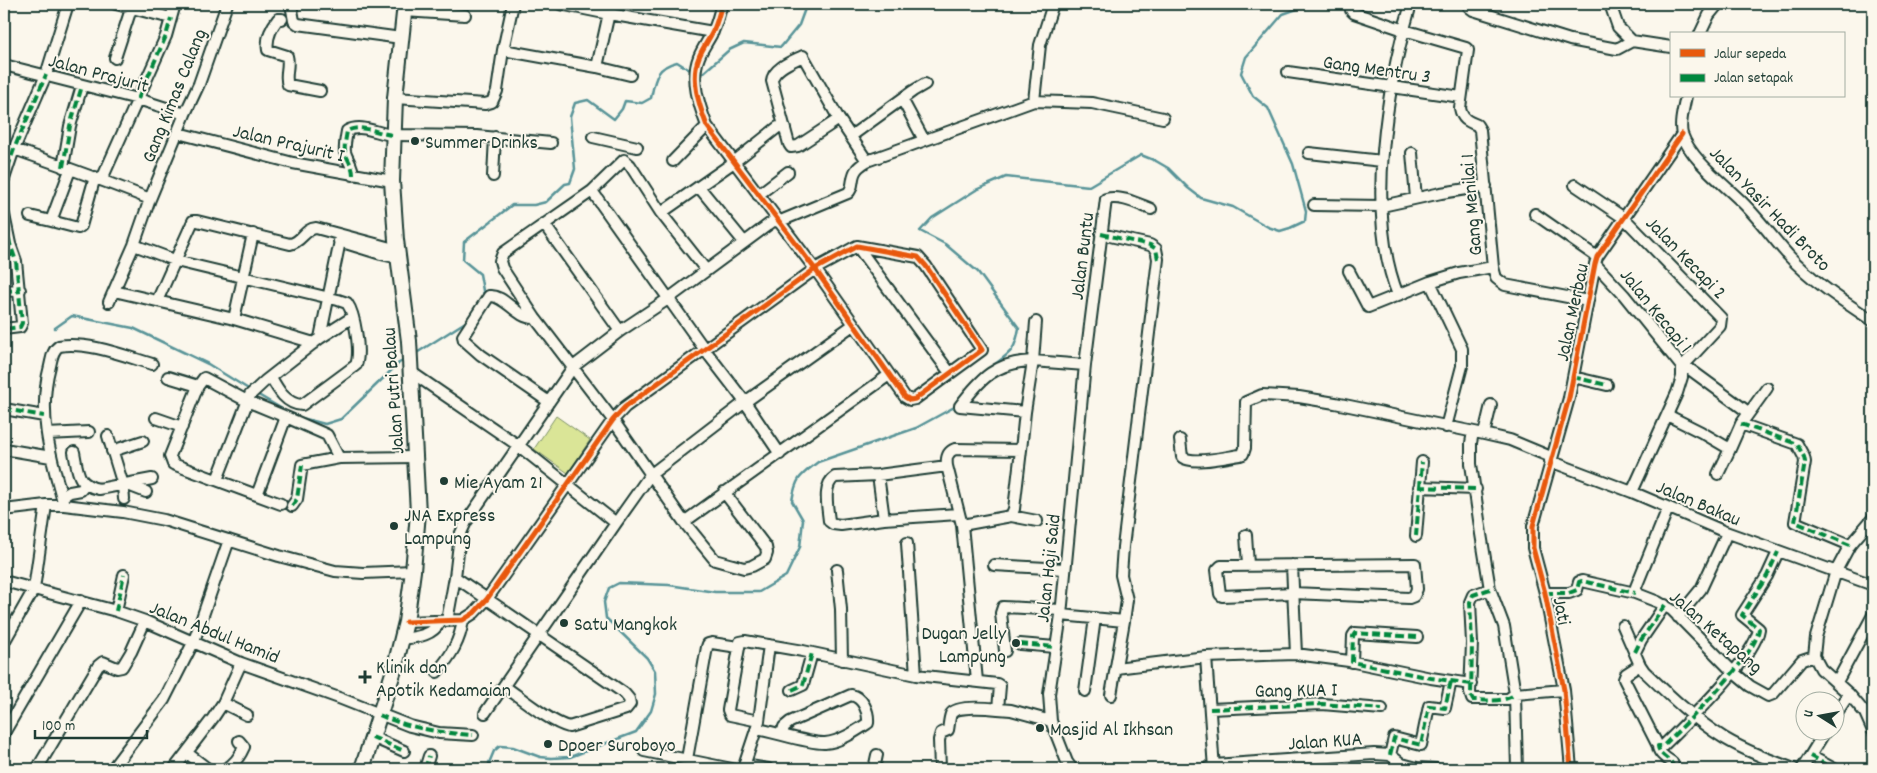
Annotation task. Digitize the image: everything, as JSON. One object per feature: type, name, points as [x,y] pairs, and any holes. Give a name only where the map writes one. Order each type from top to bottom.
[{"type":"main road","name":"Jalan Putri Balau","points":[[362,769],[406,622],[418,513],[411,366],[398,254],[392,180],[395,98],[405,7]]},
{"type":"street","points":[[4,179],[14,149],[46,75],[68,4]]},
{"type":"street","points":[[116,4],[171,18]]},
{"type":"street","points":[[30,216],[78,228],[81,226],[99,178],[138,99],[166,36],[175,4]]},
{"type":"street","name":"Gang Kimas Calang","points":[[109,302],[199,84],[227,4]]},
{"type":"street","points":[[288,20],[291,4]]},
{"type":"street","points":[[395,98],[485,104],[492,102],[497,90],[513,4]]},
{"type":"street","points":[[560,4],[610,9],[713,32]]},
{"type":"street","points":[[406,622],[463,620],[474,613],[487,599],[570,484],[613,420],[625,407],[815,269],[857,246],[918,257],[982,348],[981,350],[912,400],[905,397],[815,269],[707,126],[701,112],[695,72],[698,58],[713,32],[722,4]]},
{"type":"street","points":[[1034,101],[1040,45],[1053,4]]},
{"type":"street","name":"Gang Mentru 3","points":[[1352,4],[1351,10],[1353,12],[1404,30]]},
{"type":"street","points":[[1398,295],[1387,262],[1382,206],[1382,161],[1392,88],[1411,4]]},
{"type":"street","points":[[1470,4],[1472,10],[1570,40],[1617,49],[1632,41]]},
{"type":"street","points":[[1610,4],[1618,27],[1632,41],[1670,47]]},
{"type":"street","points":[[1701,32],[1709,15],[1718,4]]},
{"type":"street","points":[[405,7],[465,15]]},
{"type":"street","points":[[115,58],[131,9]]},
{"type":"street","points":[[596,67],[610,9]]},
{"type":"street","points":[[320,91],[288,85],[286,81],[290,63],[288,56],[268,50],[267,43],[273,26],[278,19],[401,38]]},
{"type":"street","name":"Gang Menilai 1","points":[[1404,30],[1468,50],[1460,108],[1461,116],[1465,121],[1477,125],[1480,130],[1493,267],[1496,278],[1505,285],[1588,301]]},
{"type":"street","points":[[503,50],[630,75]]},
{"type":"street","points":[[839,119],[798,146],[791,146],[772,81],[773,76],[777,71],[803,56],[839,119],[867,160]]},
{"type":"street","name":"Jalan Prajurit","points":[[4,65],[138,99],[185,114]]},
{"type":"street","name":"Gang Mentru 3","points":[[1288,72],[1461,97]]},
{"type":"street","points":[[851,136],[925,84]]},
{"type":"street","points":[[51,221],[66,168],[70,126],[82,86]]},
{"type":"street","points":[[1682,134],[1686,98]]},
{"type":"street","points":[[902,99],[924,140]]},
{"type":"street","points":[[402,639],[418,637],[431,631],[443,621],[455,577],[460,535],[466,522],[573,367],[744,242],[777,221],[848,194],[853,187],[854,174],[867,160],[1034,101],[1092,104],[1163,118]]},
{"type":"street","points":[[673,161],[707,126]]},
{"type":"street","points":[[661,213],[734,162],[778,127]]},
{"type":"street","points":[[353,175],[344,148],[347,131],[352,128],[372,129],[383,134],[393,135],[494,137],[551,142]]},
{"type":"street","name":"Jalan Prajurit I","points":[[178,133],[293,163],[353,175],[392,180]]},
{"type":"street","name":"Jalan Merbau","points":[[1551,459],[1569,398],[1596,260],[1682,134]]},
{"type":"street","name":"Jalan Yasir Hadi Broto","points":[[1682,134],[1702,164],[1745,205],[1789,256],[1830,293],[1873,321]]},
{"type":"street","points":[[493,176],[494,137]]},
{"type":"street","points":[[593,137],[640,145],[592,191],[503,253],[500,260],[502,268],[535,318],[613,420],[684,522],[715,560],[744,568],[752,566],[765,559],[766,547],[724,492]]},
{"type":"street","points":[[14,149],[99,178],[150,199]]},
{"type":"street","points":[[1309,153],[1382,161]]},
{"type":"street","points":[[1412,153],[1416,198]]},
{"type":"street","points":[[624,160],[630,165],[661,213],[706,270]]},
{"type":"street","points":[[758,195],[788,172]]},
{"type":"street","points":[[1575,185],[1624,218]]},
{"type":"street","points":[[1314,205],[1382,206],[1486,186]]},
{"type":"street","points":[[699,187],[744,242]]},
{"type":"street","points":[[592,191],[668,299],[745,402],[780,454]]},
{"type":"street","name":"Jalan Buntu","points":[[1085,365],[1106,199],[1111,197],[1124,199],[1151,209]]},
{"type":"street","name":"Jalan Kecapi 1","points":[[1535,214],[1596,260],[1683,366],[1682,377],[1632,492]]},
{"type":"street","points":[[4,215],[10,244],[9,255],[20,290],[22,323],[20,327],[4,329]]},
{"type":"street","name":"Jalan Kecapi 2","points":[[1624,218],[1721,318],[1720,326],[1683,366]]},
{"type":"street","points":[[157,301],[192,221],[290,244],[298,241],[308,230],[316,228],[398,254]]},
{"type":"street","points":[[544,224],[620,331]]},
{"type":"street","points":[[308,230],[315,234],[381,254],[398,254]]},
{"type":"street","points":[[234,319],[253,234]]},
{"type":"street","points":[[1101,234],[1150,245],[1156,249],[1158,259],[1123,547],[1121,575],[1127,600],[1111,695]]},
{"type":"street","points":[[317,340],[340,241]]},
{"type":"street","points":[[134,245],[176,260],[347,303],[353,317],[358,363],[302,405],[293,404],[268,379]]},
{"type":"street","points":[[857,246],[950,373]]},
{"type":"street","points":[[1349,271],[1367,307],[1370,307],[1430,282],[1459,273],[1493,267]]},
{"type":"street","points":[[1430,282],[1462,348],[1462,366],[1446,427]]},
{"type":"street","points":[[4,291],[20,290]]},
{"type":"street","points":[[114,291],[317,340]]},
{"type":"street","points":[[535,318],[528,318],[497,297],[489,296],[463,336],[464,340],[481,354],[549,402]]},
{"type":"street","points":[[217,480],[248,398],[268,379],[317,340],[353,317]]},
{"type":"street","points":[[1012,516],[1033,361],[1036,322]]},
{"type":"street","points":[[485,713],[650,475],[745,402],[853,325]]},
{"type":"street","points":[[67,503],[51,457],[44,416],[45,385],[54,352],[59,346],[81,346],[152,364]]},
{"type":"street","points":[[1025,412],[960,406],[985,376],[1007,364],[1033,361],[1085,365]]},
{"type":"street","name":"Jalan Haji Said","points":[[1068,767],[1051,721],[1049,694],[1061,612],[1085,365]]},
{"type":"street","points":[[411,366],[570,484],[616,522]]},
{"type":"street","points":[[1683,366],[1748,412]]},
{"type":"street","points":[[684,522],[889,374]]},
{"type":"street","points":[[168,377],[198,386]]},
{"type":"street","points":[[1573,377],[1607,385]]},
{"type":"street","points":[[281,504],[174,464],[171,461],[170,456],[202,380],[206,378],[327,436],[339,458]]},
{"type":"street","points":[[1718,474],[1740,424],[1767,388]]},
{"type":"street","name":"Jalan Bakau","points":[[1180,440],[1182,457],[1187,460],[1243,454],[1245,448],[1246,402],[1262,395],[1291,396],[1335,403],[1484,434],[1510,440],[1727,533],[1873,586]]},
{"type":"street","points":[[1484,434],[1491,405]]},
{"type":"street","points":[[4,409],[44,416]]},
{"type":"street","points":[[1666,415],[1730,449]]},
{"type":"street","points":[[156,418],[182,427]]},
{"type":"street","points":[[257,495],[286,418]]},
{"type":"street","points":[[1740,424],[1797,444],[1802,452],[1804,462],[1795,522],[1850,545]]},
{"type":"street","points":[[47,434],[89,432]]},
{"type":"street","points":[[1473,432],[1470,452],[1481,534],[1490,589],[1504,626],[1515,694],[1517,769]]},
{"type":"street","points":[[108,436],[125,485],[124,499]]},
{"type":"street","points":[[112,451],[143,441]]},
{"type":"street","points":[[4,449],[51,457]]},
{"type":"street","points":[[977,681],[962,525],[947,466],[947,457],[951,450],[955,449],[1021,450]]},
{"type":"street","points":[[4,510],[80,500],[83,487],[77,470],[74,452]]},
{"type":"street","points":[[292,506],[296,499],[302,465],[339,458],[416,457]]},
{"type":"street","name":"Jati","points":[[1551,459],[1534,516],[1532,538],[1564,690],[1571,769]]},
{"type":"street","points":[[1416,536],[1422,462]]},
{"type":"street","points":[[947,466],[878,475],[835,477],[830,480],[828,486],[829,521],[833,524],[841,525],[884,519],[958,514]]},
{"type":"street","points":[[878,475],[884,519]]},
{"type":"street","points":[[67,503],[70,492],[83,487],[99,489],[152,479]]},
{"type":"street","points":[[125,485],[146,492]]},
{"type":"street","points":[[1420,487],[1476,489]]},
{"type":"street","points":[[67,503],[164,520],[334,570],[363,573],[413,571]]},
{"type":"street","points":[[4,642],[34,588],[46,505]]},
{"type":"street","points":[[1637,594],[1636,587],[1668,508]]},
{"type":"street","points":[[962,525],[1012,516],[1037,521]]},
{"type":"street","points":[[1873,518],[1850,545],[1836,571],[1818,629],[1814,656],[1821,669],[1837,682],[1865,713],[1873,731]]},
{"type":"street","points":[[1678,617],[1701,589],[1727,533]]},
{"type":"street","points":[[1246,535],[1248,565]]},
{"type":"street","points":[[112,769],[164,700],[194,641],[229,540]]},
{"type":"street","points":[[907,544],[916,675]]},
{"type":"street","points":[[1658,746],[1662,746],[1694,716],[1733,672],[1749,650],[1759,632],[1758,627],[1742,615],[1767,576],[1778,552]]},
{"type":"street","points":[[1415,564],[1417,589],[1414,596],[1409,598],[1293,593],[1222,596],[1220,594],[1217,570],[1221,566],[1292,565],[1415,564]]},
{"type":"street","points":[[994,565],[1065,570]]},
{"type":"street","points":[[1292,565],[1296,654]]},
{"type":"street","points":[[837,570],[842,660]]},
{"type":"street","points":[[116,611],[124,575]]},
{"type":"street","points":[[455,577],[624,693],[629,699],[628,707],[574,726],[566,726],[537,710],[504,686]]},
{"type":"street","name":"Jalan Abdul Hamid","points":[[4,580],[146,621],[241,663],[417,728],[473,735]]},
{"type":"street","name":"Jalan Ketapang","points":[[1545,593],[1569,593],[1576,590],[1579,582],[1582,581],[1637,594],[1665,605],[1733,672],[1750,686],[1768,696],[1773,694],[1802,660],[1814,656]]},
{"type":"street","points":[[1490,589],[1473,595],[1470,602],[1472,643],[1471,696],[1474,700],[1508,699],[1515,694],[1564,690]]},
{"type":"street","points":[[4,733],[81,601]]},
{"type":"street","points":[[1634,652],[1665,605]]},
{"type":"street","points":[[1005,651],[1001,613],[1003,606],[1124,621]]},
{"type":"street","points":[[1837,682],[1873,615]]},
{"type":"street","points":[[1085,691],[1096,618]]},
{"type":"street","points":[[437,672],[449,658],[459,641],[463,620]]},
{"type":"street","points":[[37,769],[98,666],[103,662],[117,668],[122,667],[132,652],[146,621]]},
{"type":"street","points":[[1623,626],[1640,665],[1694,716],[1724,738],[1759,756],[1794,769]]},
{"type":"street","points":[[1352,662],[1353,636],[1355,633],[1417,637]]},
{"type":"street","points":[[782,734],[784,728],[790,722],[851,695],[856,696],[864,703],[868,724],[827,743],[794,738],[782,734],[758,725],[728,713],[740,642],[745,641],[812,653],[916,675],[977,681],[1000,686],[998,708]]},
{"type":"street","points":[[687,759],[708,644],[738,647]]},
{"type":"street","points":[[1020,644],[1055,647]]},
{"type":"street","points":[[768,645],[758,725],[744,767],[768,769]]},
{"type":"street","points":[[792,690],[802,685],[812,653]]},
{"type":"street","points":[[1116,668],[1206,657],[1296,654],[1352,662],[1471,684]]},
{"type":"street","points":[[1206,657],[1210,709],[1211,768]]},
{"type":"street","points":[[174,769],[223,703],[241,663]]},
{"type":"street","points":[[1640,665],[1626,674],[1624,678],[1660,753],[1672,762],[1674,769]]},
{"type":"street","points":[[1390,755],[1394,738],[1421,745],[1430,706],[1443,709],[1447,705],[1451,680]]},
{"type":"street","points":[[1844,702],[1849,694]]},
{"type":"street","points":[[223,703],[246,716]]},
{"type":"street","name":"Gang KUA I","points":[[1210,709],[1322,704],[1382,709]]},
{"type":"street","points":[[940,769],[939,740],[941,733],[948,730],[951,714],[954,711],[962,708],[998,708],[1051,721]]},
{"type":"street","points":[[372,737],[404,751]]},
{"type":"street","points":[[1802,769],[1820,740]]},
{"type":"street","points":[[225,769],[230,767],[241,754],[244,747],[239,741]]},
{"type":"street","points":[[644,751],[732,769]]},
{"type":"street","points":[[187,753],[208,769]]},
{"type":"street","name":"Jalan KUA","points":[[1211,768],[1374,754],[1390,755],[1402,764],[1417,768],[1436,769]]},
{"type":"street","points":[[874,769],[877,755]]},
{"type":"street","points":[[425,769],[429,756]]},
{"type":"street","points":[[1810,756],[1834,769]]},
{"type":"green space","points":[[556,416],[590,440],[568,473],[534,449]]},
{"type":"waterway","points":[[698,73],[703,73],[729,50],[744,43],[781,47],[799,25],[806,6],[809,4]]},
{"type":"waterway","points":[[991,367],[1011,351],[1016,342],[1019,328],[978,272],[945,244],[920,231],[932,218],[976,190],[1006,177],[1089,186],[1141,155],[1168,168],[1201,198],[1233,207],[1268,227],[1280,231],[1305,221],[1306,211],[1293,164],[1268,108],[1253,96],[1241,73],[1246,57],[1283,14],[1311,4]]},
{"type":"waterway","points":[[484,296],[480,274],[463,260],[464,242],[512,205],[534,205],[546,202],[565,184],[570,183],[575,169],[570,117],[575,103],[588,100],[614,119],[622,109],[625,101],[642,103],[651,98],[655,80],[661,71],[670,64],[677,62],[693,72]]},
{"type":"waterway","points":[[55,328],[72,316],[133,328],[208,364],[250,390]]},
{"type":"waterway","points":[[415,354],[467,321]]},
{"type":"waterway","points":[[298,417],[325,424],[341,419],[399,363],[406,359]]},
{"type":"waterway","points":[[255,393],[289,413]]},
{"type":"waterway","points":[[491,769],[489,763],[494,751],[500,746],[513,747],[540,757],[570,757],[636,732],[651,711],[656,694],[655,671],[647,658],[606,618],[604,602],[609,588],[619,583],[669,585],[715,592],[759,592],[786,576],[800,547],[803,520],[792,501],[797,482],[803,474],[818,462],[916,428],[958,405]]},
{"type":"marked path","points":[[138,99],[166,36],[171,18]]},
{"type":"marked path","points":[[4,179],[14,149],[46,75]]},
{"type":"marked path","points":[[63,167],[70,126],[82,86]]},
{"type":"marked path","points":[[353,175],[345,152],[347,131],[364,128],[393,135]]},
{"type":"marked path","points":[[4,215],[10,244],[16,261],[22,323],[20,327],[4,329]]},
{"type":"marked path","points":[[1101,234],[1150,245],[1156,249],[1158,259]]},
{"type":"marked path","points":[[4,255],[14,255]]},
{"type":"marked path","points":[[4,291],[20,290]]},
{"type":"marked path","points":[[1573,377],[1607,385]]},
{"type":"marked path","points":[[4,409],[44,416]]},
{"type":"marked path","points":[[1741,424],[1797,444],[1805,462],[1795,522],[1850,545]]},
{"type":"marked path","points":[[1416,536],[1422,462]]},
{"type":"marked path","points":[[292,506],[297,499],[302,465]]},
{"type":"marked path","points":[[1419,487],[1476,489]]},
{"type":"marked path","points":[[1674,769],[1671,762],[1661,753],[1658,746],[1663,746],[1718,690],[1733,673],[1755,641],[1759,629],[1742,615],[1767,576],[1778,552]]},
{"type":"marked path","points":[[116,611],[124,575]]},
{"type":"marked path","points":[[1545,593],[1569,593],[1577,590],[1579,582],[1582,581],[1635,593]]},
{"type":"marked path","points":[[1490,589],[1473,595],[1470,602],[1472,643],[1471,696],[1473,700],[1495,700],[1506,699],[1515,694]]},
{"type":"marked path","points":[[1635,652],[1665,605]]},
{"type":"marked path","points":[[1417,637],[1355,633],[1353,636],[1352,662],[1471,684]]},
{"type":"marked path","points":[[1020,644],[1055,647]]},
{"type":"marked path","points":[[792,690],[803,685],[812,653]]},
{"type":"marked path","points":[[1390,755],[1394,738],[1421,745],[1429,706],[1445,708],[1451,681]]},
{"type":"marked path","points":[[1210,709],[1322,704],[1382,709]]},
{"type":"marked path","points":[[379,715],[425,729],[473,735]]},
{"type":"marked path","points":[[372,737],[404,751]]},
{"type":"marked path","points":[[425,769],[429,756]]},
{"type":"marked path","points":[[1810,756],[1834,769]]},
{"type":"cycle path","points":[[406,622],[463,620],[474,613],[487,599],[613,420],[625,407],[815,269],[857,246],[918,257],[982,350],[915,399],[910,400],[905,397],[815,269],[707,126],[695,83],[696,65],[715,26],[722,4]]},
{"type":"cycle path","points":[[1571,769],[1564,690],[1545,593],[1533,548],[1533,526],[1569,398],[1597,257],[1682,134]]},
{"type":"place","name":"Summer Drinks","points":[[415,141]]},
{"type":"place","name":"Mie Ayam 21","points":[[444,481]]},
{"type":"place","name":"JNA Express Lampung","points":[[394,526]]},
{"type":"place","name":"Satu Mangkok","points":[[564,623]]},
{"type":"place","name":"Dugan Jelly Lampung","points":[[1016,643]]},
{"type":"place","name":"Klinik dan Apotik Kedamaian","points":[[365,677]]},
{"type":"place","name":"Masjid Al Ikhsan","points":[[1040,728]]},
{"type":"place","name":"Dpoer Suroboyo","points":[[548,744]]}]
